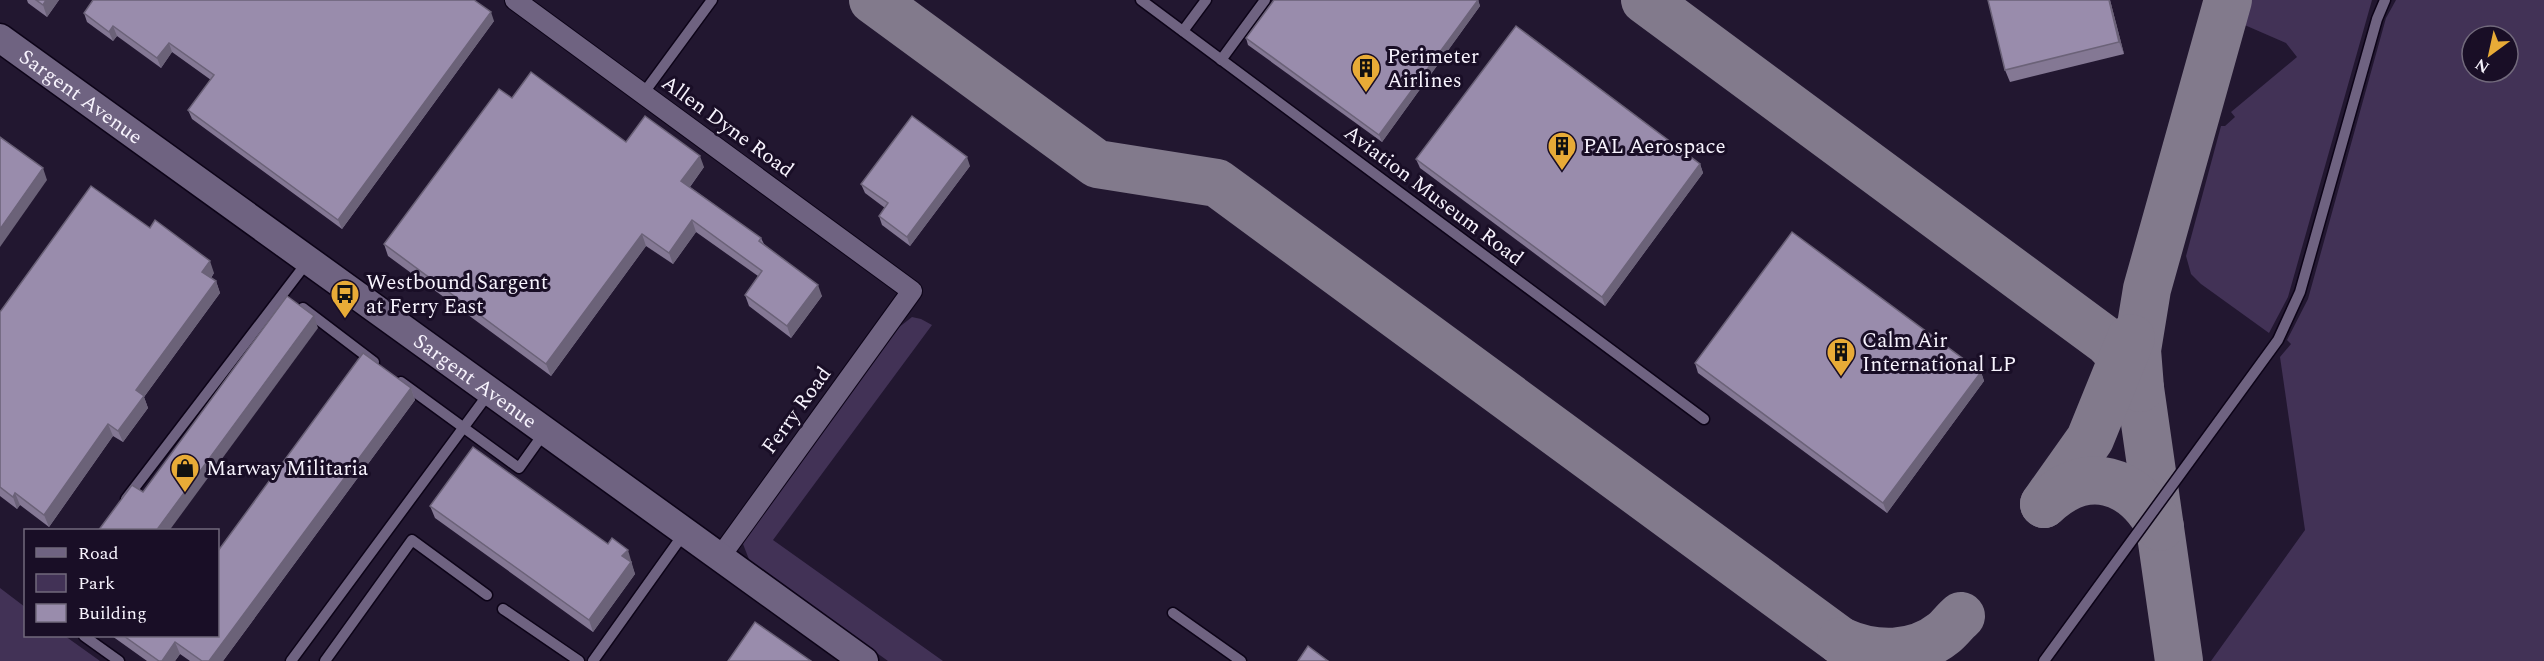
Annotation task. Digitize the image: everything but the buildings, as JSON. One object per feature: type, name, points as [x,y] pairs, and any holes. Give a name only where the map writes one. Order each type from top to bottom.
[{"type":"street","name":"Allen Dyne Road","points":[[515,0],[912,291]]},
{"type":"street","name":"Sargent Avenue","points":[[0,38],[864,661]]},
{"type":"street","name":"Ferry Road","points":[[720,556],[912,291]]},
{"type":"lane","points":[[643,94],[712,0]]},
{"type":"lane","name":"Aviation Museum Road","points":[[1141,0],[1704,419]]},
{"type":"lane","points":[[1183,31],[1206,0]]},
{"type":"lane","points":[[1221,60],[1265,0]]},
{"type":"lane","points":[[2044,661],[2278,340],[2288,321],[2305,276],[2377,20],[2385,0]]},
{"type":"lane","points":[[116,512],[308,261]]},
{"type":"lane","points":[[284,293],[387,372],[519,468],[545,431]]},
{"type":"lane","points":[[291,661],[490,391]]},
{"type":"lane","points":[[593,661],[685,532]]},
{"type":"lane","points":[[325,661],[412,540],[487,595]]},
{"type":"lane","points":[[503,609],[579,661]]},
{"type":"lane","points":[[1173,613],[1242,661]]},
{"type":"lane","points":[[85,637],[120,661]]},
{"type":"green space","points":[[2246,0],[2372,0],[2288,297],[2269,333],[2201,284],[2191,274],[2186,256],[2221,126],[2225,126],[2235,117],[2231,112],[2297,57],[2286,43],[2240,23]]},
{"type":"green space","points":[[2396,0],[2544,0],[2544,661],[2211,661],[2305,530],[2280,357],[2291,344],[2287,340],[2308,299],[2386,18]]},
{"type":"green space","points":[[912,317],[932,325],[773,540],[943,661],[888,661],[750,562],[743,544],[747,532],[898,328]]},
{"type":"green space","points":[[0,588],[24,606],[24,637],[66,637],[100,661],[0,661]]},
{"type":"taxiway","points":[[873,0],[1097,164],[1217,183],[1868,661]]},
{"type":"taxiway","points":[[1645,0],[2108,342],[2124,359],[2140,388],[2179,661]]},
{"type":"taxiway","points":[[2140,388],[2137,350],[2147,289],[2228,0]]},
{"type":"taxiway","points":[[2044,504],[2090,439],[2131,338]]},
{"type":"taxiway","points":[[2044,504],[2060,491],[2077,484],[2093,481],[2108,482],[2137,497],[2160,527]]},
{"type":"taxiway","points":[[1841,641],[1880,651],[1907,650],[1932,641],[1961,616]]},
{"type":"place","name":"Perimeter Airlines","points":[[1366,94]]},
{"type":"place","name":"PAL Aerospace","points":[[1562,172]]},
{"type":"place","name":"Westbound Sargent at Ferry East","points":[[345,320]]},
{"type":"place","name":"Calm Air International LP","points":[[1841,378]]},
{"type":"place","name":"Marway Militaria","points":[[185,494]]}]
